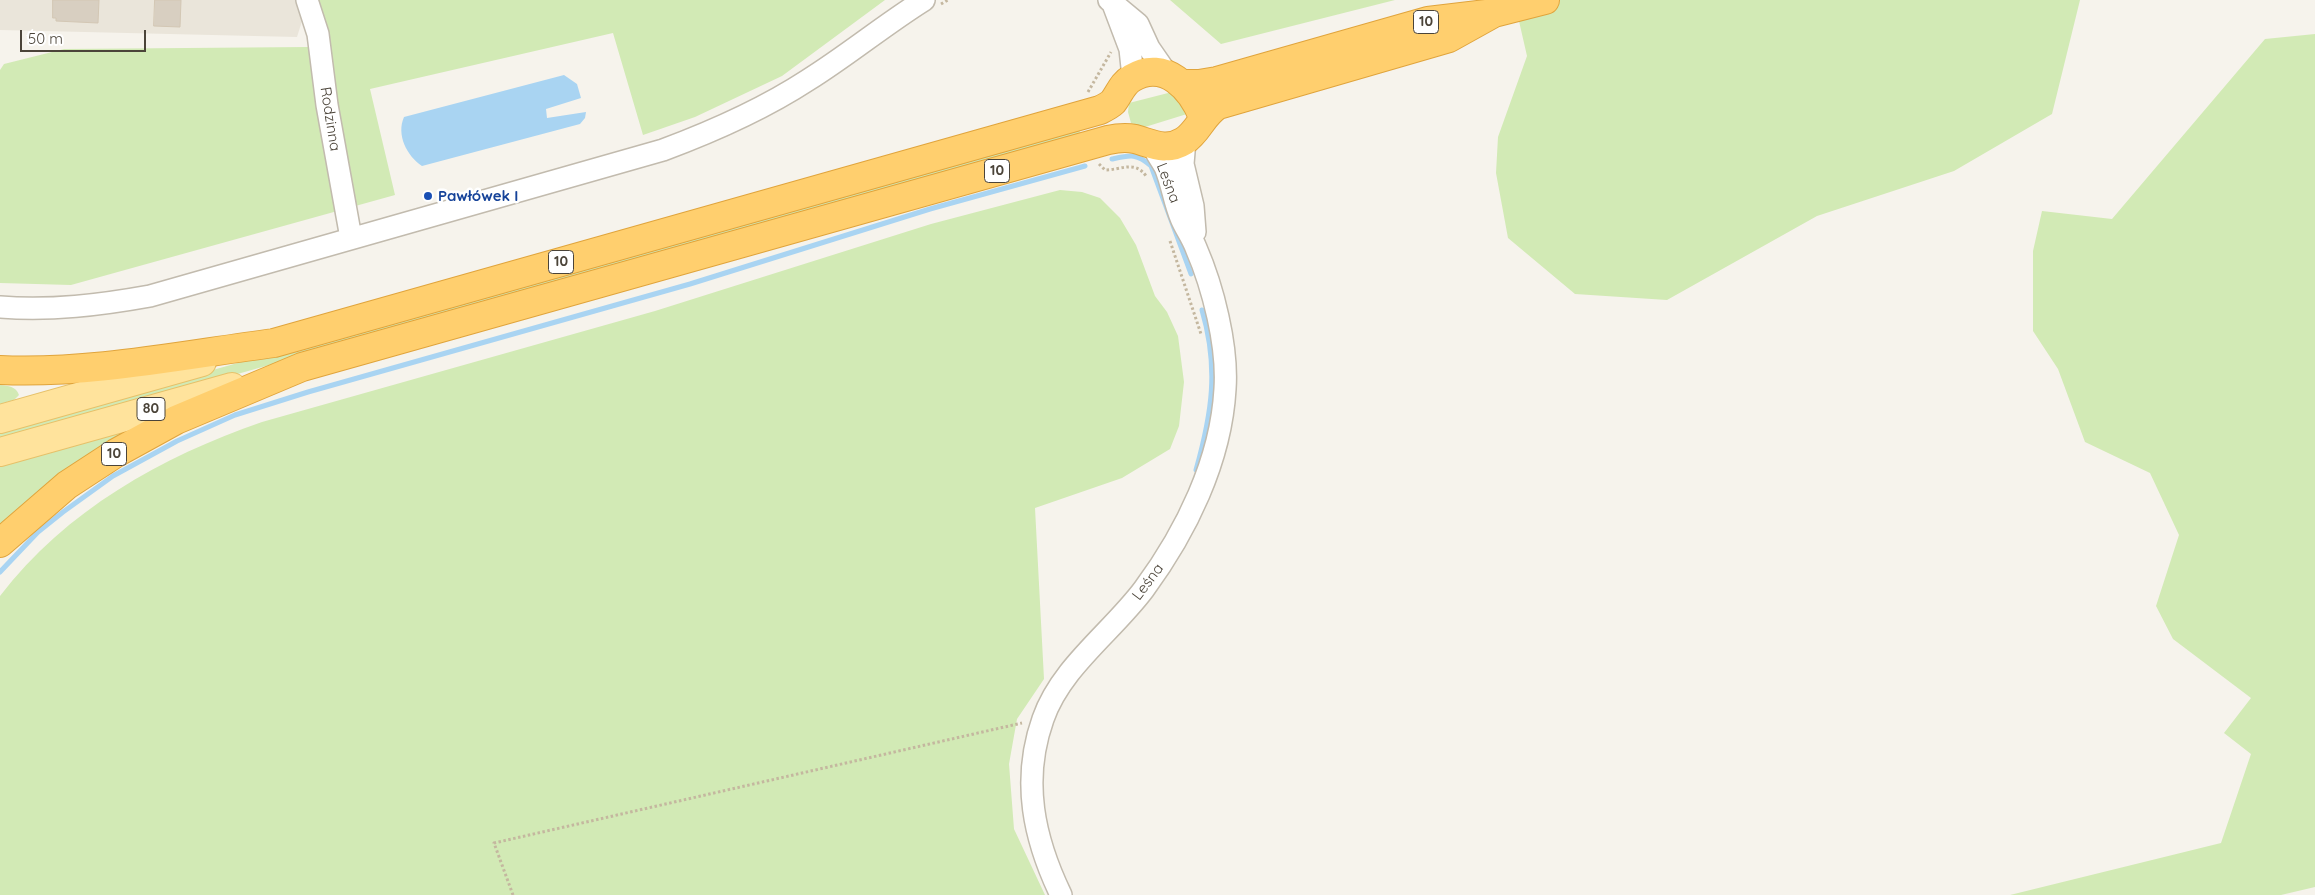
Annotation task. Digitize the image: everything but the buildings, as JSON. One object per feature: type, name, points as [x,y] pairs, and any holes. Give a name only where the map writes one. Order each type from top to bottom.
[{"type":"highway","name":"10","points":[[0,370],[54,371],[124,366],[196,353],[274,343],[1100,110],[1112,103],[1122,86],[1133,77],[1148,72],[1199,84],[1428,21],[1494,13],[1545,0]]},
{"type":"highway","name":"10","points":[[0,543],[67,485],[116,453],[176,420],[302,367],[1100,142],[1120,138],[1171,146],[1185,140],[1193,133],[1208,111],[1226,103],[1449,38],[1494,13]]},
{"type":"highway","points":[[1175,79],[1193,95],[1203,117]]},
{"type":"highway","points":[[1114,99],[1122,125],[1143,142]]},
{"type":"main road","name":"80","points":[[0,419],[274,343]]},
{"type":"main road","name":"80","points":[[0,452],[302,367]]},
{"type":"street","name":"Rodzinna","points":[[307,0],[318,34],[327,106],[351,238]]},
{"type":"street","points":[[0,307],[52,308],[97,305],[150,296],[617,164],[718,129],[757,110],[808,80],[924,0]]},
{"type":"street","points":[[1111,2],[1130,49],[1133,77]]},
{"type":"street","points":[[1111,2],[1138,24],[1149,48],[1175,79]]},
{"type":"street","name":"Leśna","points":[[1185,140],[1183,164],[1193,206],[1196,247]]},
{"type":"street","name":"Leśna","points":[[1061,895],[1045,862],[1035,828],[1032,789],[1036,746],[1043,719],[1052,699],[1072,669],[1143,590],[1181,532],[1207,470],[1222,413],[1225,387],[1220,334],[1210,290],[1196,247],[1181,218],[1165,167],[1143,142]]},
{"type":"path","points":[[1085,96],[1112,50]]},
{"type":"path","points":[[1098,160],[1100,166],[1105,170],[1125,166],[1138,168],[1143,171],[1150,184]]},
{"type":"path","points":[[1167,234],[1190,296],[1203,344]]},
{"type":"path","points":[[513,895],[494,843],[1043,719]]},
{"type":"shaded area","points":[[0,0],[307,0],[308,2],[297,37],[0,30]]},
{"type":"green space","points":[[315,0],[885,0],[782,76],[695,117],[643,135],[613,33],[370,89],[395,195],[71,285],[0,283],[0,70],[4,64],[64,49],[308,47]]},
{"type":"green space","points":[[1170,0],[1395,0],[1221,44]]},
{"type":"green space","points":[[1509,0],[2080,0],[2052,114],[1954,171],[1817,216],[1667,300],[1575,294],[1508,238],[1496,173],[1498,137],[1527,56],[1516,8]]},
{"type":"green space","points":[[2315,34],[2315,887],[2281,895],[2010,895],[2221,843],[2251,754],[2224,733],[2251,698],[2173,639],[2156,606],[2179,535],[2150,473],[2085,442],[2058,369],[2033,331],[2033,251],[2042,211],[2112,219],[2265,39]]},
{"type":"green space","points":[[1172,92],[1179,96],[1187,114],[1145,127],[1131,123],[1128,112],[1129,103]]},
{"type":"green space","points":[[1078,126],[1081,136],[0,441],[0,430]]},
{"type":"green space","points":[[1060,190],[1082,192],[1100,198],[1120,218],[1136,245],[1155,296],[1167,312],[1178,336],[1184,382],[1179,426],[1170,449],[1122,478],[1035,508],[1044,679],[1017,719],[1009,764],[1014,829],[1045,895],[0,895],[0,596],[26,565],[55,537],[85,512],[118,490],[188,452],[262,422],[655,311],[931,224]]},
{"type":"green space","points":[[0,385],[14,388],[19,395],[14,400],[0,404]]},
{"type":"green space","points":[[136,425],[136,428],[0,528],[0,464]]},
{"type":"water","points":[[564,75],[577,84],[581,98],[546,109],[547,118],[586,112],[585,118],[580,124],[422,166],[412,157],[404,144],[401,131],[404,117]]},
{"type":"waterway","points":[[1112,159],[1133,156],[1142,159],[1151,166],[1191,274]]},
{"type":"waterway","points":[[0,572],[38,532],[113,476],[177,441],[235,415],[308,392],[690,284],[930,209],[1085,166]]},
{"type":"waterway","points":[[1196,470],[1206,429],[1212,371],[1207,331],[1202,310]]},
{"type":"place","name":"Pawłówek I","points":[[428,196]]}]
